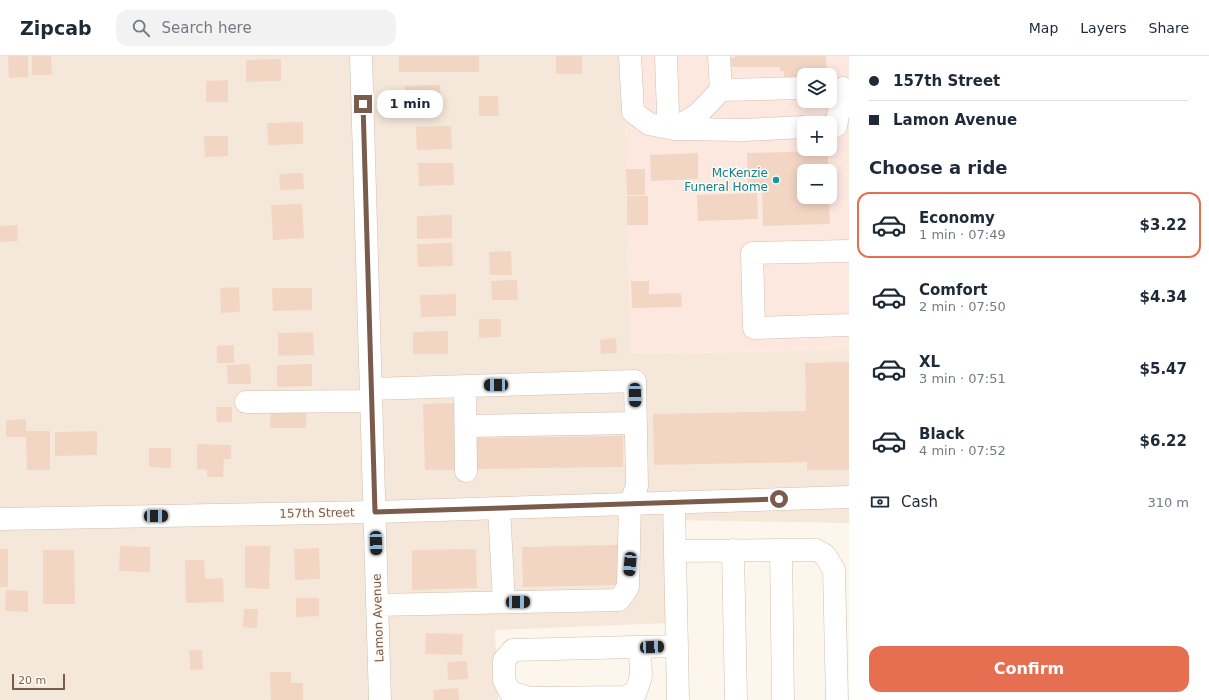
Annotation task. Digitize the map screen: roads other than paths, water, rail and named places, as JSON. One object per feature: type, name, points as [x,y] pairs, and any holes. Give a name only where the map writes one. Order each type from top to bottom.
[{"type":"street","name":"Lamon Avenue","points":[[361,56],[380,700]]},
{"type":"street","points":[[630,56],[633,112],[649,124],[674,129],[745,130],[797,127]]},
{"type":"street","points":[[666,56],[668,114],[674,129]]},
{"type":"street","points":[[719,56],[721,90]]},
{"type":"street","points":[[674,129],[698,114],[721,90],[797,88]]},
{"type":"street","points":[[837,118],[841,88]]},
{"type":"street","points":[[849,251],[752,254],[754,328],[849,325]]},
{"type":"street","points":[[246,402],[371,395],[465,386],[635,382],[637,486],[630,504],[628,587],[618,600],[377,605]]},
{"type":"street","points":[[465,386],[466,471]]},
{"type":"street","points":[[466,426],[636,423]]},
{"type":"street","name":"157th Street","points":[[0,519],[375,512],[849,497]]},
{"type":"street","points":[[674,502],[678,700]]},
{"type":"street","points":[[499,508],[504,602]]},
{"type":"street","points":[[733,550],[736,700]]},
{"type":"street","points":[[781,550],[784,700]]},
{"type":"street","points":[[675,551],[816,550],[825,555],[834,570],[837,700]]},
{"type":"street","points":[[640,648],[641,676],[636,692],[625,697],[530,698],[510,692],[504,680],[504,660],[513,650],[677,646]]},
{"type":"place","name":"McKenzie Funeral Home","points":[[776,180]]}]
